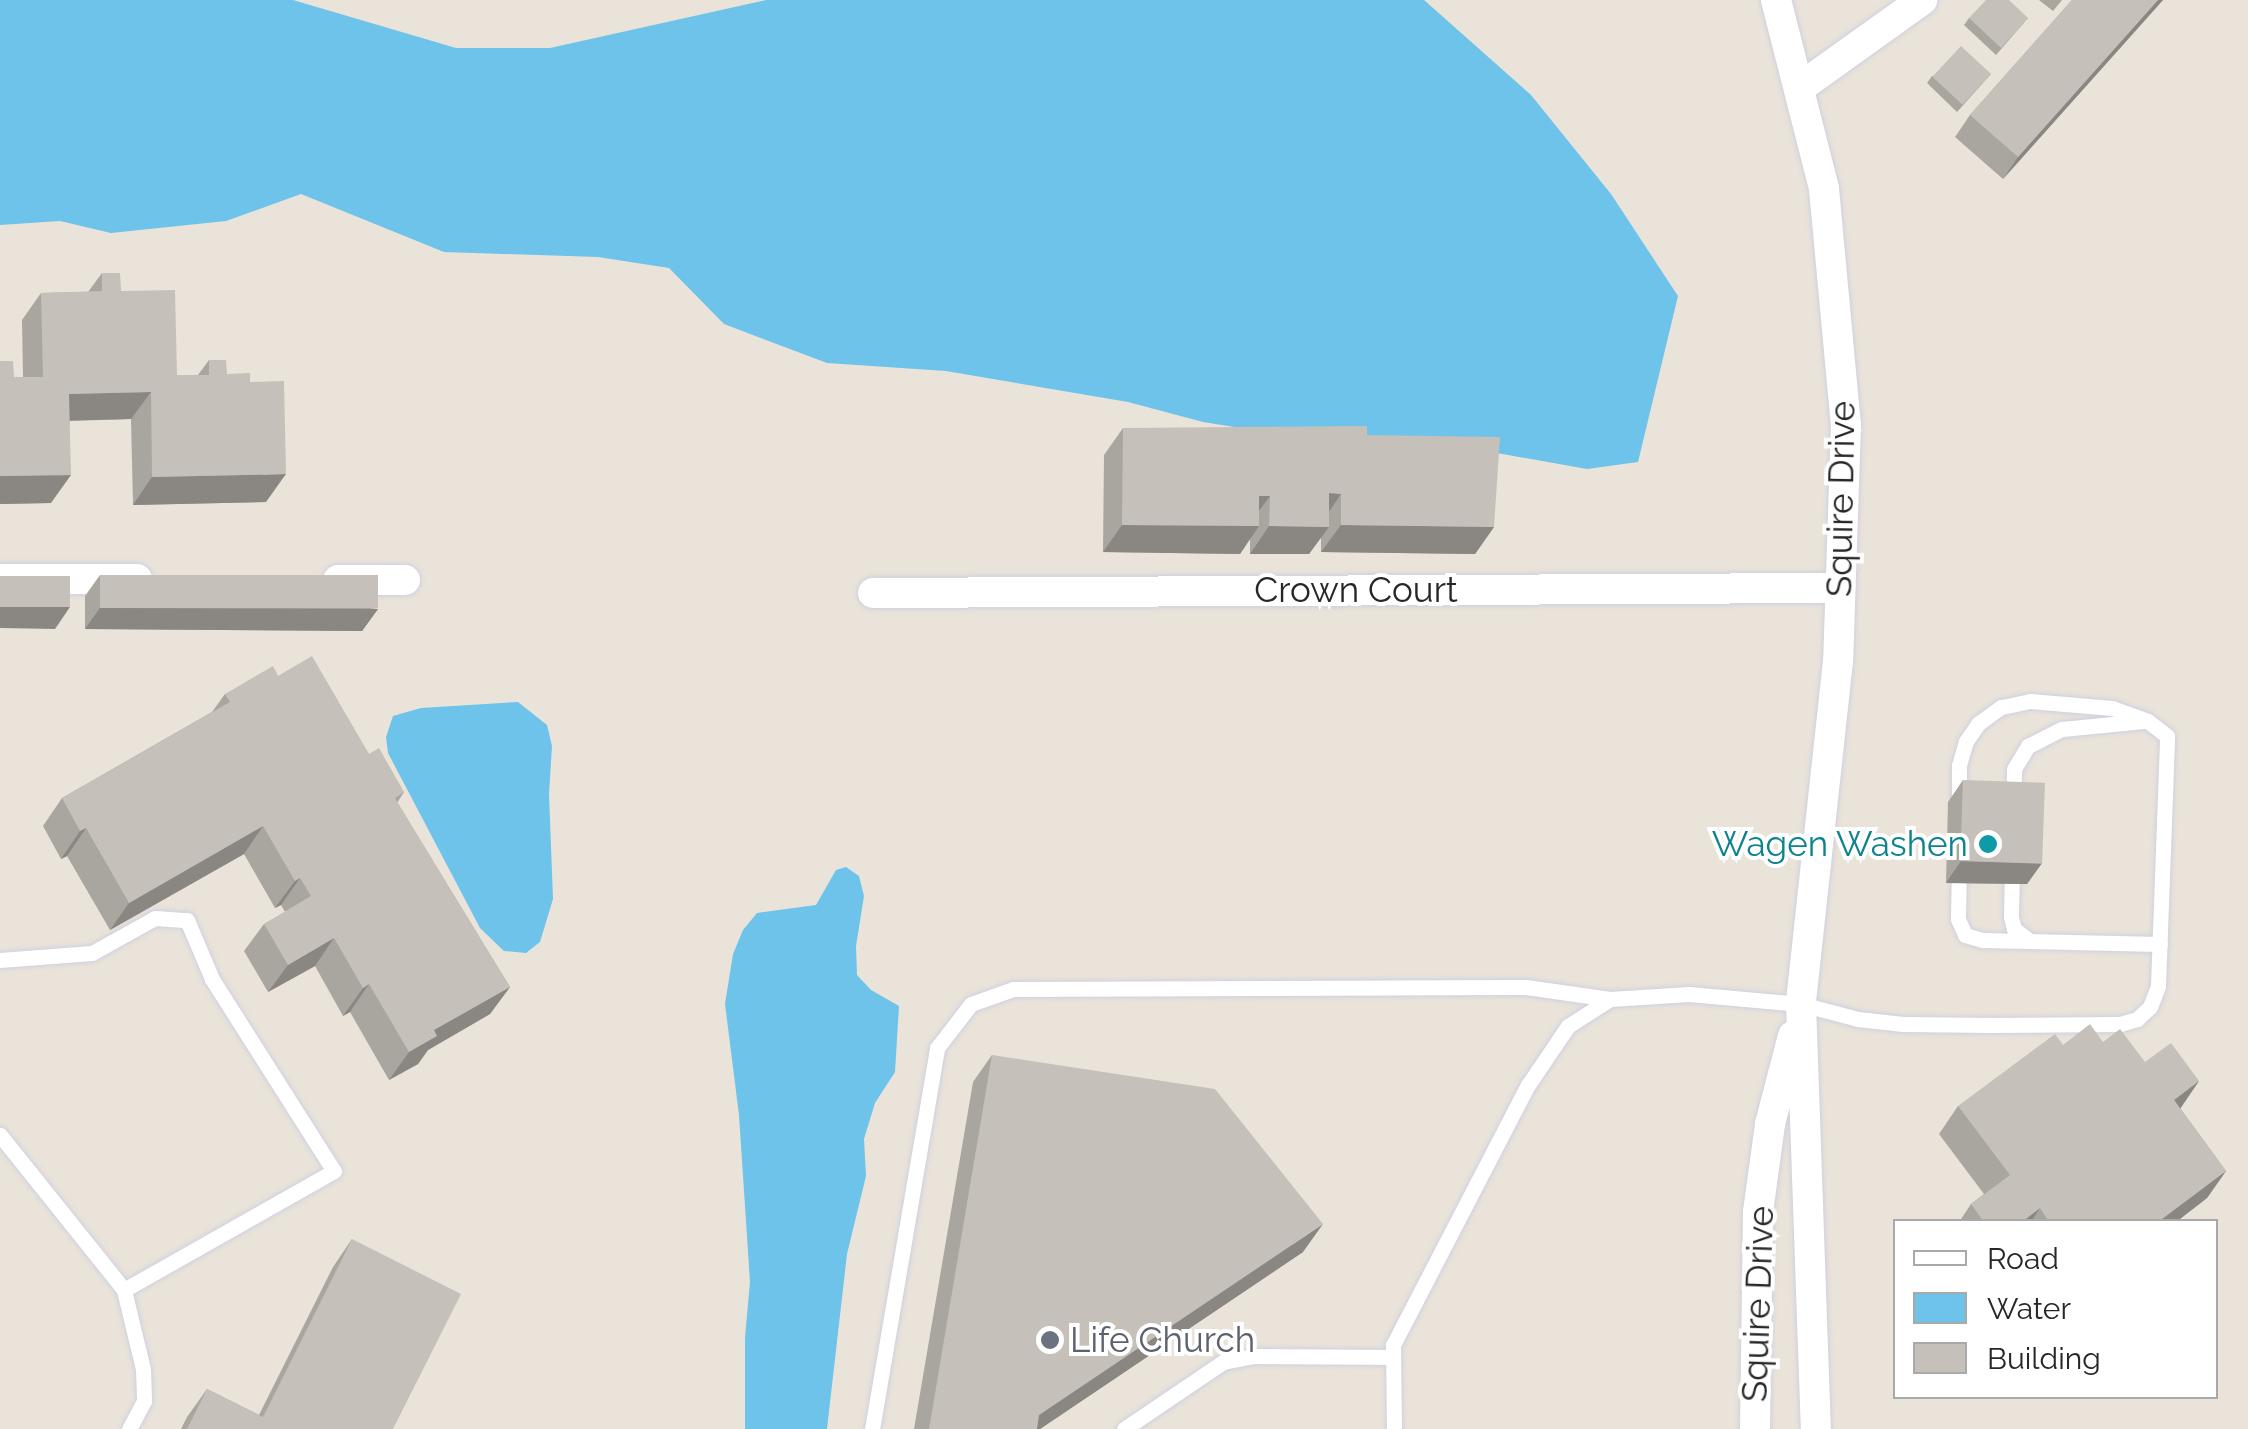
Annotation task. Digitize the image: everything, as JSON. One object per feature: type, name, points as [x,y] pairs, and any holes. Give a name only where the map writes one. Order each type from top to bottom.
[{"type":"street","name":"Squire Drive","points":[[1776,0],[1802,86],[1824,189],[1846,424],[1838,662],[1801,1004],[1816,1429]]},
{"type":"street","points":[[1802,86],[1922,0]]},
{"type":"street","points":[[0,579],[174,580]]},
{"type":"street","points":[[309,580],[405,580]]},
{"type":"street","name":"Crown Court","points":[[873,593],[1840,588]]},
{"type":"street","name":"Squire Drive","points":[[1755,1429],[1758,1212],[1770,1124],[1801,1004]]},
{"type":"lane","points":[[872,1429],[937,1048],[971,1004],[1013,989],[1526,987],[1610,999],[1689,994],[1801,1004],[1858,1019],[1903,1024],[2120,1024],[2137,1019],[2150,1007],[2158,986],[2167,736],[2148,721],[2112,708],[2030,701],[2002,707],[1978,724],[1966,742],[1960,766],[1959,823]]},
{"type":"lane","points":[[2012,825],[2014,769],[2028,746],[2062,730],[2148,721]]},
{"type":"lane","points":[[1959,842],[1958,919],[1966,935],[2030,941],[2160,944]]},
{"type":"lane","points":[[2012,843],[2010,917],[2014,929],[2030,941]]},
{"type":"lane","points":[[0,960],[92,952],[155,918],[187,920],[212,979],[334,1171],[124,1290]]},
{"type":"lane","points":[[1394,1429],[1392,1345],[1528,1085],[1568,1026],[1610,999]]},
{"type":"lane","points":[[0,1135],[124,1290],[143,1369],[144,1401],[129,1429]]},
{"type":"lane","points":[[1124,1429],[1223,1362],[1254,1356],[1392,1356]]},
{"type":"water","points":[[0,0],[293,0],[456,48],[550,48],[766,0],[1424,0],[1531,95],[1611,194],[1678,296],[1638,462],[1587,469],[1480,450],[1377,450],[1203,422],[1128,402],[946,371],[827,363],[724,324],[669,268],[598,257],[444,252],[301,194],[226,221],[111,233],[60,221],[0,225]]},
{"type":"water","points":[[518,702],[547,725],[552,746],[549,794],[553,899],[540,942],[526,953],[504,951],[480,928],[388,753],[386,737],[393,716],[421,708]]},
{"type":"water","points":[[846,867],[859,876],[864,896],[856,946],[857,975],[871,990],[899,1006],[895,1072],[875,1103],[864,1139],[866,1176],[847,1254],[827,1429],[745,1429],[745,1337],[750,1282],[739,1115],[725,1004],[733,954],[743,930],[757,913],[816,905],[836,870]]},
{"type":"building","points":[[1986,0],[2009,0],[2028,18],[2001,48],[1969,18]]},
{"type":"building","points":[[2072,0],[2158,0],[2018,157],[1970,115]]},
{"type":"building","points":[[1961,46],[1991,74],[1962,105],[1932,77]]},
{"type":"building","points":[[102,273],[120,273],[121,291],[175,290],[177,375],[209,375],[209,360],[226,360],[227,374],[250,373],[250,382],[284,381],[286,474],[152,477],[151,392],[69,394],[71,475],[0,476],[0,361],[13,361],[14,377],[43,377],[41,293],[102,291]]},
{"type":"building","points":[[1367,426],[1367,435],[1500,437],[1494,527],[1341,525],[1341,494],[1329,493],[1329,527],[1269,526],[1270,496],[1259,496],[1259,526],[1122,525],[1123,428]]},
{"type":"building","points":[[100,575],[378,575],[378,608],[100,608]]},
{"type":"building","points":[[0,576],[70,576],[70,607],[0,607]]},
{"type":"building","points":[[312,656],[369,754],[379,748],[404,792],[395,798],[510,987],[434,1030],[437,1036],[409,1052],[369,984],[363,988],[334,938],[288,965],[264,924],[311,896],[300,878],[295,881],[263,826],[129,903],[86,828],[80,831],[62,798],[230,702],[225,694],[273,666],[278,676]]},
{"type":"building","points":[[1963,780],[2045,783],[2042,864],[1960,861]]},
{"type":"building","points":[[2090,1024],[2103,1042],[2120,1029],[2145,1062],[2171,1043],[2199,1081],[2174,1100],[2226,1171],[2162,1219],[2047,1219],[2040,1208],[2026,1219],[1982,1219],[1971,1204],[2010,1175],[1958,1106],[2055,1034],[2063,1045]]},
{"type":"building","name":"Life Church","points":[[992,1055],[1215,1089],[1323,1224],[1039,1415],[1037,1429],[929,1429]]},
{"type":"building","points":[[352,1239],[461,1294],[393,1429],[187,1429],[207,1389],[263,1417]]},
{"type":"place","name":"Wagen Washen","points":[[1988,844]]},
{"type":"place","name":"Life Church","points":[[1050,1340]]}]
